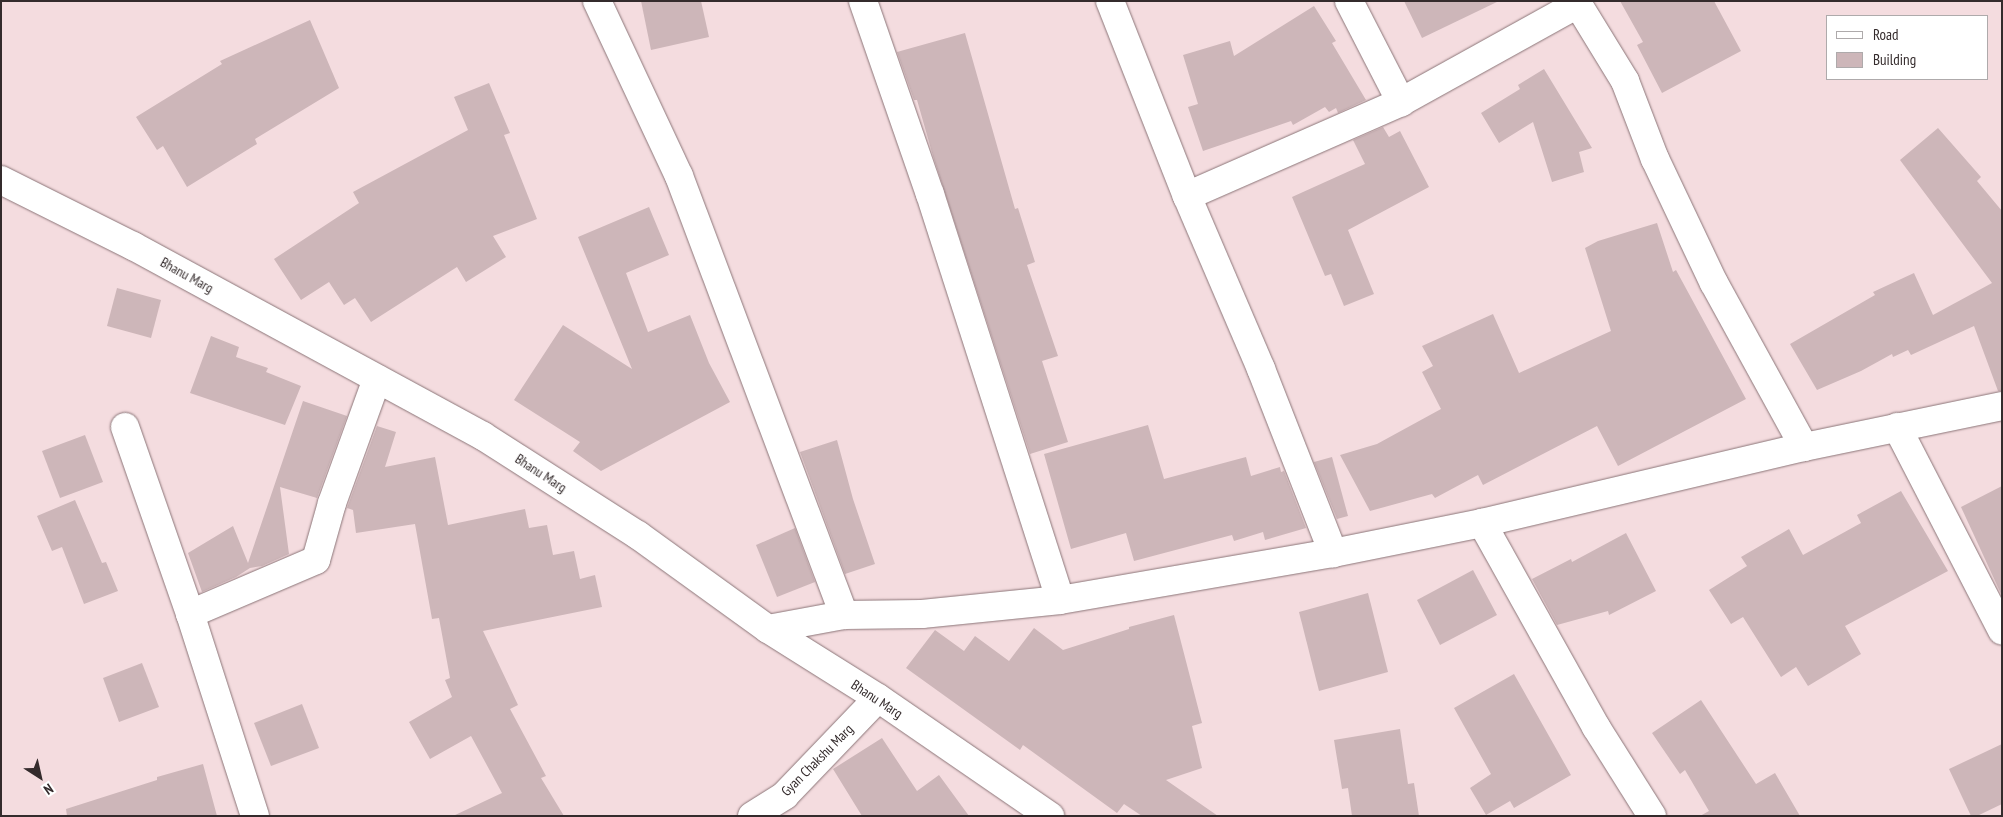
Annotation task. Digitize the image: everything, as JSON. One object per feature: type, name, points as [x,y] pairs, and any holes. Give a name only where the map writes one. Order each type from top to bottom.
[{"type":"street","points":[[597,1],[679,176],[844,615]]},
{"type":"street","points":[[863,1],[930,194],[1060,600]]},
{"type":"street","points":[[1110,1],[1188,196],[1261,369],[1333,553]]},
{"type":"street","points":[[1349,1],[1400,102]]},
{"type":"street","points":[[1188,196],[1400,102],[1577,3],[1625,81],[1655,159],[1714,283],[1804,447]]},
{"type":"street","name":"Bhanu Marg","points":[[6,188],[133,246],[483,436],[638,536],[768,629],[878,698],[1050,816]]},
{"type":"street","points":[[190,614],[316,560],[332,503],[377,379]]},
{"type":"street","points":[[768,629],[844,615],[922,614],[1060,600],[1333,553],[1482,523],[1804,447],[2002,406]]},
{"type":"street","points":[[125,427],[190,614],[255,816]]},
{"type":"street","points":[[1897,427],[2002,630]]},
{"type":"street","points":[[1482,523],[1596,727],[1652,816]]},
{"type":"street","name":"Gyan Chakshu Marg","points":[[752,816],[785,795],[878,698]]},
{"type":"building","points":[[641,1],[701,1],[709,37],[651,50]]},
{"type":"building","points":[[1404,1],[1499,1],[1422,38]]},
{"type":"building","points":[[1620,1],[1714,1],[1741,51],[1662,93],[1637,45],[1643,42]]},
{"type":"building","points":[[1314,6],[1336,41],[1332,43],[1366,100],[1338,113],[1336,108],[1329,112],[1325,107],[1293,125],[1291,121],[1203,151],[1188,107],[1198,104],[1183,55],[1230,41],[1234,56]]},
{"type":"building","points":[[310,20],[339,88],[255,139],[257,144],[187,187],[163,146],[157,150],[136,117],[222,64],[220,61]]},
{"type":"building","points":[[965,33],[1015,209],[1018,208],[1035,262],[1027,265],[1058,356],[1042,361],[1068,442],[1030,454],[933,156],[917,100],[914,100],[897,52]]},
{"type":"building","points":[[1544,69],[1592,148],[1579,152],[1584,172],[1552,182],[1533,122],[1499,143],[1481,113],[1520,89],[1518,85]]},
{"type":"building","points":[[489,83],[510,133],[504,135],[537,219],[493,236],[506,257],[466,282],[457,267],[371,322],[355,298],[344,305],[329,282],[301,300],[274,259],[359,203],[353,192],[468,130],[454,97]]},
{"type":"building","points":[[1383,127],[1389,137],[1400,131],[1429,187],[1348,230],[1374,294],[1344,306],[1331,274],[1325,276],[1292,197],[1365,164],[1353,140]]},
{"type":"building","points":[[1938,128],[1981,177],[1977,181],[2002,211],[2002,391],[1998,391],[1974,326],[1911,355],[1908,350],[1893,357],[1892,354],[1861,371],[1817,390],[1790,344],[1875,295],[1873,292],[1914,273],[1933,315],[1992,283],[1900,160]]},
{"type":"building","points":[[649,207],[669,255],[626,273],[648,332],[690,315],[709,363],[730,402],[601,471],[573,451],[580,442],[514,400],[563,325],[632,369],[578,237]]},
{"type":"building","points":[[1657,223],[1673,272],[1676,270],[1746,399],[1618,466],[1597,426],[1483,485],[1478,475],[1435,498],[1432,494],[1370,511],[1340,455],[1377,444],[1441,409],[1422,372],[1433,366],[1422,346],[1493,314],[1519,373],[1611,331],[1585,248],[1598,241]]},
{"type":"building","points":[[117,288],[161,300],[151,338],[107,326]]},
{"type":"building","points":[[211,336],[239,347],[236,357],[268,368],[266,372],[301,386],[285,425],[190,393]]},
{"type":"building","points":[[303,401],[347,416],[317,498],[280,487],[289,554],[262,566],[250,568],[236,577],[202,592],[188,553],[233,526],[248,563]]},
{"type":"building","points":[[1148,425],[1164,479],[1246,457],[1251,476],[1280,467],[1281,472],[1284,471],[1306,528],[1265,540],[1263,532],[1234,541],[1232,535],[1134,561],[1126,533],[1071,549],[1044,454]]},
{"type":"building","points":[[377,426],[396,432],[385,467],[435,457],[448,525],[525,509],[529,528],[547,525],[553,555],[574,551],[580,579],[595,575],[602,607],[483,631],[518,705],[510,709],[546,776],[541,778],[564,816],[453,816],[502,793],[471,736],[430,759],[409,722],[452,697],[445,680],[450,678],[439,618],[432,619],[415,524],[356,533],[353,510],[347,508]]},
{"type":"building","points":[[85,435],[103,482],[60,498],[42,451]]},
{"type":"building","points":[[837,440],[853,499],[875,564],[845,574],[800,452]]},
{"type":"building","points":[[1332,457],[1348,516],[1337,519],[1314,462]]},
{"type":"building","points":[[2002,486],[2002,596],[1961,507]]},
{"type":"building","points":[[1901,491],[1948,571],[1845,626],[1861,654],[1808,686],[1796,667],[1781,677],[1743,617],[1731,624],[1709,590],[1747,566],[1741,557],[1789,529],[1803,555],[1861,523],[1857,515]]},
{"type":"building","points":[[75,500],[102,563],[106,562],[118,591],[84,604],[62,547],[52,551],[37,516]]},
{"type":"building","points":[[795,528],[815,582],[777,597],[756,545]]},
{"type":"building","points":[[1626,533],[1656,591],[1609,615],[1608,611],[1557,625],[1532,579],[1571,559],[1572,562]]},
{"type":"building","points":[[1473,570],[1497,615],[1440,645],[1417,600]]},
{"type":"building","points":[[1368,593],[1388,672],[1319,691],[1299,612]]},
{"type":"building","points":[[1174,615],[1202,723],[1192,726],[1202,768],[1166,780],[1218,816],[1142,816],[1124,804],[1117,813],[1023,745],[1020,750],[906,668],[935,630],[964,651],[975,636],[1009,661],[1034,628],[1063,650],[1129,629],[1129,627]]},
{"type":"building","points":[[142,663],[159,707],[119,722],[103,678]]},
{"type":"building","points":[[1514,674],[1571,775],[1514,808],[1510,801],[1486,815],[1470,788],[1491,774],[1454,708]]},
{"type":"building","points":[[1701,700],[1756,784],[1775,773],[1800,816],[1700,816],[1709,811],[1685,770],[1680,774],[1652,733]]},
{"type":"building","points":[[302,704],[319,748],[271,766],[254,723]]},
{"type":"building","points":[[1400,729],[1408,784],[1414,783],[1419,816],[1352,816],[1348,788],[1342,789],[1334,740]]},
{"type":"building","points":[[882,738],[917,791],[939,775],[969,816],[862,816],[833,769]]},
{"type":"building","points":[[2002,744],[2002,804],[1977,816],[1971,816],[1949,769]]},
{"type":"building","points":[[203,764],[217,816],[67,816],[66,809],[157,780],[157,777]]}]
